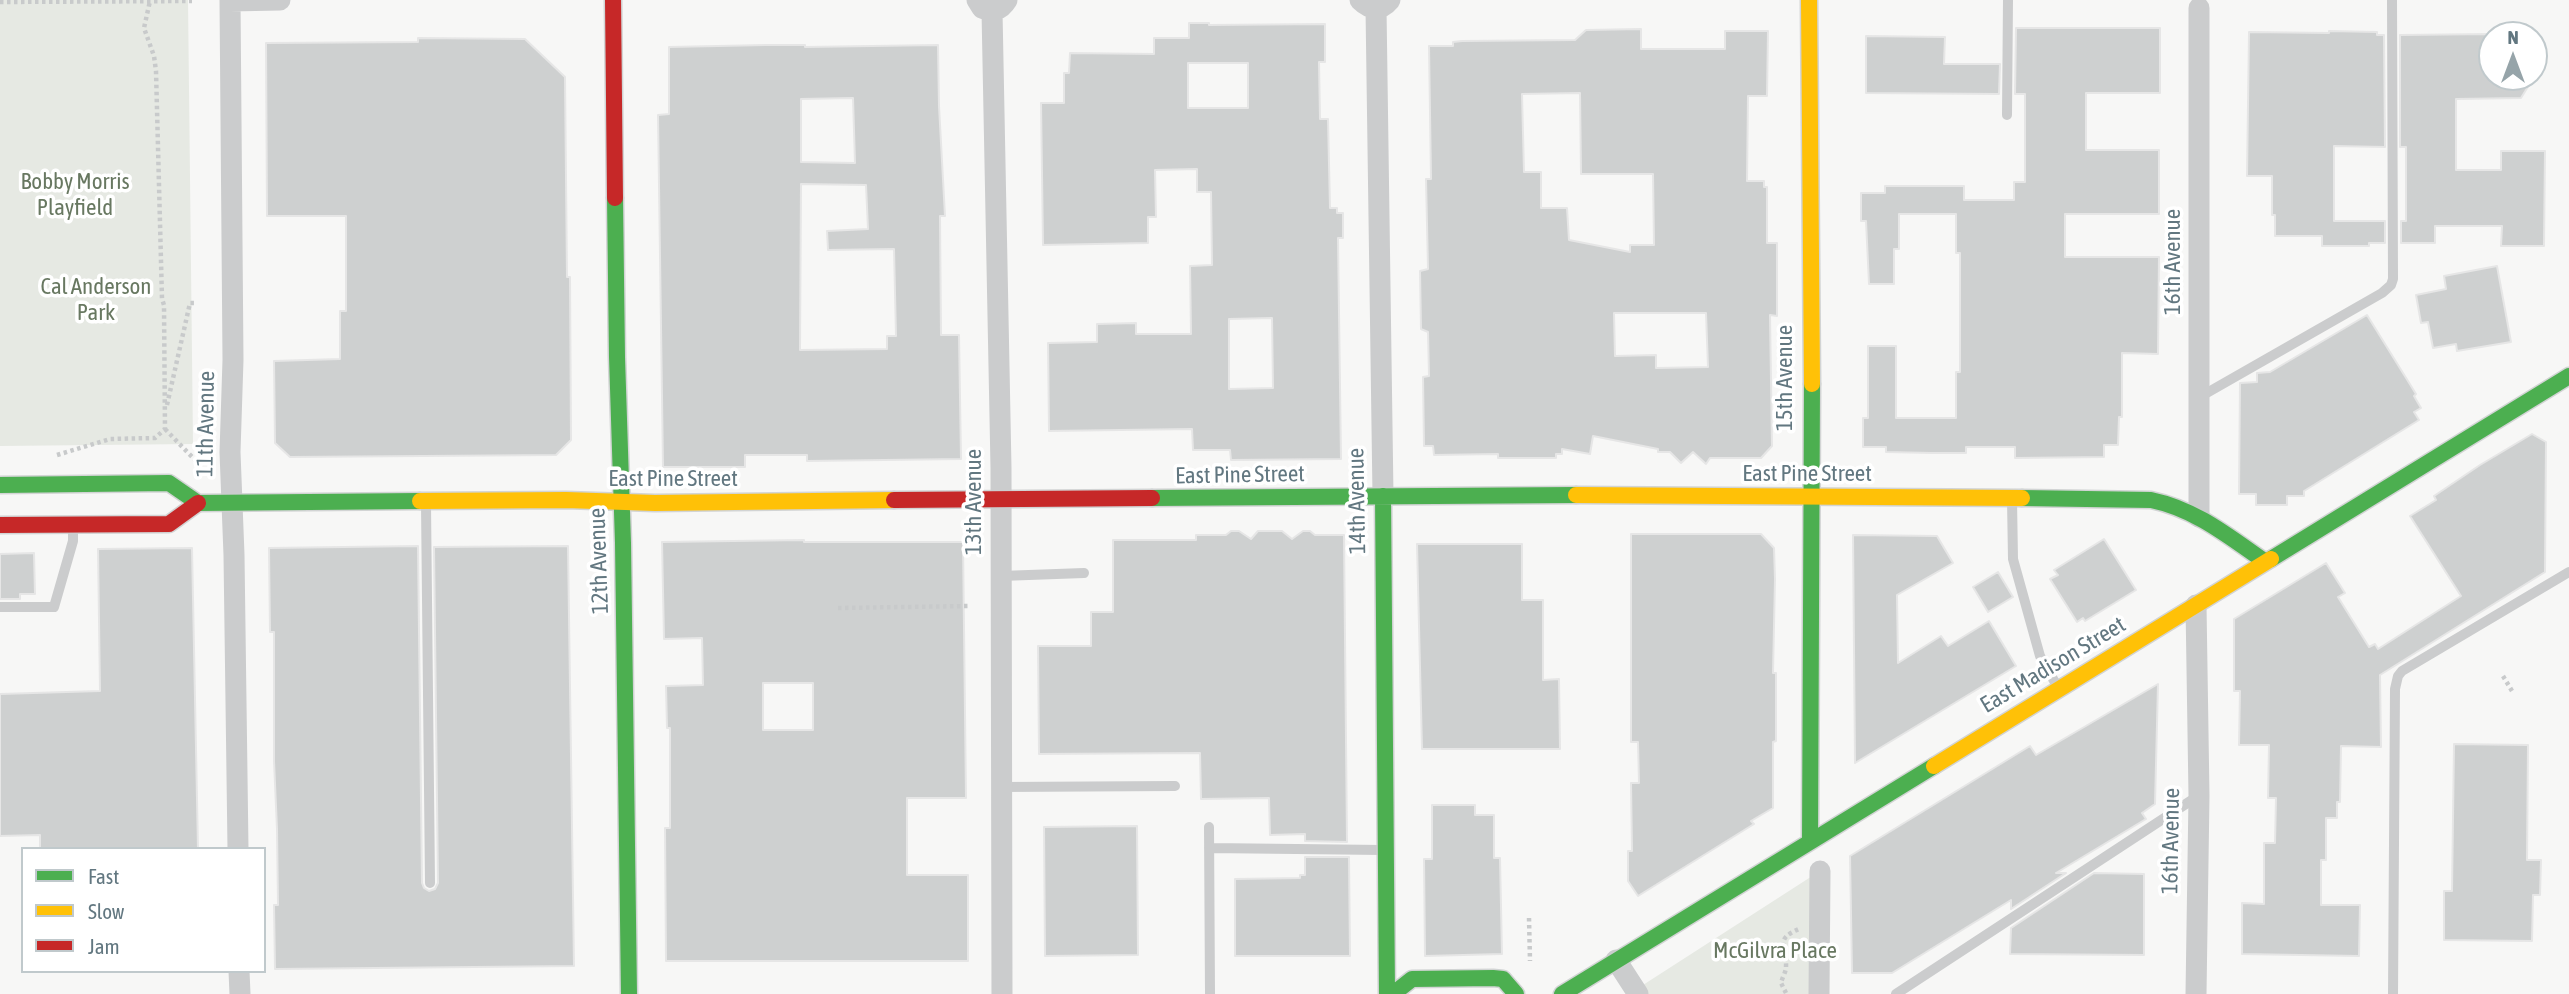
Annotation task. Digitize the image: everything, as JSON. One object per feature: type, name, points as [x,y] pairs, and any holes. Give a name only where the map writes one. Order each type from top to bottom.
[{"type":"main road","name":"12th Avenue","points":[[613,0],[629,994]]},
{"type":"main road","name":"15th Avenue","points":[[1809,0],[1812,497],[1810,840]]},
{"type":"main road","name":"East Madison Street","points":[[1562,994],[2569,376]]},
{"type":"main road","points":[[0,485],[169,483],[198,503],[169,523],[0,525]]},
{"type":"main road","name":"East Pine Street","points":[[198,503],[573,500],[621,503],[1383,496],[2012,497],[2151,500],[2172,503],[2199,517],[2264,561]]},
{"type":"main road","name":"14th Avenue","points":[[1383,496],[1387,994]]},
{"type":"main road","points":[[1393,994],[1412,979],[1493,978],[1503,979],[1516,994]]},
{"type":"street","points":[[230,0],[280,0]]},
{"type":"street","name":"11th Avenue","points":[[230,0],[233,360],[230,452],[238,847]]},
{"type":"street","name":"14th Avenue","points":[[1376,3],[1383,496]]},
{"type":"street","name":"16th Avenue","points":[[2199,3],[2199,517]]},
{"type":"street","name":"13th Avenue","points":[[992,4],[1001,499],[1002,994]]},
{"type":"street","name":"16th Avenue","points":[[2196,605],[2199,796],[2196,994]]},
{"type":"street","points":[[1819,994],[1821,871]]},
{"type":"street","points":[[1616,960],[1638,994]]},
{"type":"street","points":[[239,973],[240,994]]},
{"type":"lane","points":[[2007,115],[2008,0]]},
{"type":"lane","points":[[2198,398],[2382,293],[2391,285],[2392,0]]},
{"type":"lane","points":[[2012,497],[2012,559],[2040,656],[2058,688]]},
{"type":"lane","points":[[426,501],[430,883]]},
{"type":"lane","points":[[0,607],[54,607],[73,541],[73,524]]},
{"type":"lane","points":[[2393,994],[2395,689],[2398,676],[2402,671],[2569,572]]},
{"type":"lane","points":[[1001,576],[1083,573]]},
{"type":"lane","points":[[1002,787],[1175,786]]},
{"type":"lane","points":[[1896,994],[2199,796]]},
{"type":"lane","points":[[1209,827],[1210,994]]},
{"type":"lane","points":[[1209,848],[1386,850]]},
{"type":"path","points":[[150,1],[144,29],[154,56],[156,71],[164,305],[165,429],[197,462]]},
{"type":"path","points":[[0,2],[192,1]]},
{"type":"path","points":[[165,413],[190,303],[195,303]]},
{"type":"path","points":[[54,456],[110,439],[155,438],[165,429]]},
{"type":"path","points":[[838,608],[969,606]]},
{"type":"path","points":[[2503,676],[2512,691]]},
{"type":"path","points":[[1529,918],[1530,961]]},
{"type":"green space","name":"Cal Anderson Park","points":[[0,0],[188,0],[193,444],[0,446]]},
{"type":"green space","name":"McGilvra Place","points":[[1820,871],[1819,994],[1629,994]]},
{"type":"building","points":[[1189,23],[1325,24],[1325,62],[1319,62],[1320,119],[1328,119],[1330,208],[1337,208],[1337,213],[1343,213],[1343,238],[1338,238],[1341,459],[1231,460],[1230,450],[1193,450],[1192,429],[1049,431],[1048,343],[1097,342],[1097,324],[1136,323],[1136,334],[1191,334],[1190,266],[1212,265],[1211,192],[1197,192],[1197,169],[1155,170],[1156,217],[1148,217],[1148,243],[1043,245],[1041,103],[1064,103],[1064,73],[1069,73],[1070,53],[1154,54],[1154,38],[1189,38]],"holes":[[[1188,63],[1248,63],[1248,108],[1188,108]],[[1272,318],[1273,388],[1229,389],[1229,319]]]},
{"type":"building","points":[[2016,28],[2160,28],[2160,93],[2086,93],[2086,150],[2159,150],[2159,214],[2065,214],[2065,257],[2159,257],[2158,354],[2122,353],[2122,417],[2119,417],[2118,445],[2104,445],[2104,457],[2015,458],[2015,447],[1966,447],[1966,453],[1932,453],[1886,452],[1886,447],[1863,447],[1863,418],[1868,418],[1868,346],[1896,346],[1896,418],[1956,418],[1956,372],[1960,372],[1960,253],[1956,253],[1956,214],[1899,214],[1899,249],[1894,249],[1894,284],[1869,284],[1866,221],[1861,221],[1861,193],[1885,193],[1885,186],[1964,186],[1964,200],[2014,200],[2014,182],[2025,182],[2025,94],[2015,94]]},
{"type":"building","points":[[1641,29],[1641,49],[1725,49],[1725,31],[1768,31],[1767,96],[1748,96],[1747,181],[1764,181],[1764,187],[1767,187],[1767,243],[1777,243],[1777,316],[1770,315],[1772,446],[1761,458],[1710,458],[1706,464],[1693,452],[1681,463],[1670,452],[1658,452],[1658,449],[1593,436],[1590,454],[1562,449],[1562,454],[1556,454],[1556,458],[1498,458],[1498,454],[1434,455],[1433,446],[1424,446],[1423,377],[1429,376],[1428,332],[1421,329],[1420,271],[1428,269],[1426,179],[1431,179],[1429,46],[1453,46],[1453,42],[1462,41],[1575,40],[1586,30]],"holes":[[[1580,93],[1581,174],[1653,174],[1654,245],[1630,245],[1630,252],[1569,240],[1567,208],[1541,208],[1541,172],[1524,172],[1522,94]],[[1614,313],[1706,313],[1708,367],[1656,368],[1656,355],[1615,356]]]},
{"type":"building","points":[[2249,32],[2377,32],[2377,35],[2384,35],[2385,147],[2334,146],[2334,221],[2385,221],[2385,243],[2369,243],[2369,246],[2322,246],[2322,236],[2275,236],[2272,176],[2247,176]]},
{"type":"building","points":[[2478,34],[2478,91],[2525,91],[2521,98],[2456,99],[2456,170],[2501,170],[2501,151],[2545,151],[2544,246],[2501,246],[2502,226],[2435,226],[2435,243],[2401,243],[2401,221],[2406,221],[2406,147],[2400,147],[2400,35]]},
{"type":"building","points":[[1866,36],[1945,37],[1944,64],[2000,64],[1999,94],[1866,93]]},
{"type":"building","points":[[418,38],[525,39],[565,77],[571,440],[556,455],[290,457],[275,443],[274,361],[340,359],[340,311],[346,311],[346,216],[267,216],[266,43],[418,42]]},
{"type":"building","points":[[938,45],[945,216],[940,216],[941,335],[959,335],[961,459],[807,461],[807,455],[745,455],[745,467],[663,467],[658,115],[669,114],[669,47]],"holes":[[[853,98],[855,163],[801,162],[801,99]],[[801,184],[866,185],[868,229],[827,231],[828,250],[894,249],[896,336],[887,336],[887,349],[800,350]]]},
{"type":"building","points":[[2497,266],[2511,342],[2457,351],[2456,344],[2433,348],[2428,322],[2421,323],[2416,295],[2446,289],[2444,276]]},
{"type":"building","points":[[2367,315],[2416,394],[2414,396],[2421,408],[2414,412],[2419,420],[2304,491],[2304,496],[2287,496],[2287,505],[2256,505],[2256,494],[2239,494],[2240,383],[2257,382],[2257,373],[2270,372]]},
{"type":"building","points":[[2532,434],[2546,442],[2545,572],[2380,675],[2381,747],[2341,746],[2340,802],[2337,802],[2337,818],[2326,818],[2326,860],[2321,860],[2321,905],[2360,905],[2359,956],[2242,954],[2242,903],[2264,904],[2264,843],[2275,843],[2276,798],[2268,798],[2269,745],[2239,745],[2240,691],[2234,691],[2234,619],[2326,563],[2345,593],[2338,597],[2369,647],[2375,644],[2378,649],[2461,596],[2410,516],[2436,500],[2434,496],[2480,465]]},
{"type":"building","points":[[1231,531],[1239,531],[1251,539],[1258,531],[1282,531],[1292,539],[1303,531],[1310,531],[1315,535],[1344,535],[1347,842],[1305,841],[1305,834],[1270,835],[1269,798],[1201,799],[1200,753],[1039,754],[1038,646],[1091,646],[1091,612],[1113,612],[1113,540],[1196,540],[1196,535],[1226,535]]},
{"type":"building","points":[[1631,534],[1761,534],[1774,548],[1775,579],[1773,673],[1776,673],[1776,741],[1773,742],[1773,808],[1751,821],[1754,824],[1638,896],[1628,881],[1628,851],[1632,851],[1631,783],[1639,783],[1638,742],[1631,742]]},
{"type":"building","points":[[1853,535],[1937,536],[1953,563],[1897,595],[1898,663],[1941,636],[1948,646],[1989,621],[2016,666],[1855,763]]},
{"type":"building","points":[[2104,539],[2136,590],[2085,621],[2083,618],[2077,622],[2050,579],[2058,575],[2054,570]]},
{"type":"building","points":[[662,542],[963,542],[966,798],[907,798],[907,875],[968,875],[968,961],[666,961],[665,828],[670,828],[670,728],[667,728],[666,686],[703,685],[702,638],[664,639]],"holes":[[[763,683],[813,683],[813,730],[763,730]]]},
{"type":"building","points":[[1417,544],[1522,544],[1522,600],[1543,600],[1543,680],[1559,679],[1560,749],[1422,749]]},
{"type":"building","points":[[418,546],[422,883],[429,891],[435,889],[438,883],[434,547],[568,546],[574,966],[275,969],[277,829],[274,632],[270,632],[269,548]]},
{"type":"building","points":[[192,548],[198,847],[40,847],[40,835],[0,836],[0,694],[100,691],[98,549]]},
{"type":"building","points":[[34,553],[35,594],[20,594],[20,599],[0,599],[0,554]]},
{"type":"building","points":[[1998,572],[2013,597],[1988,612],[1973,587]]},
{"type":"building","points":[[2158,684],[2155,804],[2142,813],[2146,819],[2056,873],[2066,873],[2011,909],[2011,900],[1892,973],[1852,973],[1850,856],[2030,746],[2036,755]]},
{"type":"building","points":[[2454,744],[2528,745],[2527,860],[2541,860],[2540,895],[2533,895],[2532,941],[2444,940],[2444,891],[2452,891]]},
{"type":"building","points":[[1432,805],[1475,805],[1475,815],[1494,815],[1494,858],[1500,858],[1502,954],[1425,956],[1424,859],[1432,859]]},
{"type":"building","points":[[1137,826],[1138,955],[1045,956],[1044,827]]},
{"type":"building","points":[[1305,857],[1349,857],[1350,956],[1235,956],[1235,879],[1300,878],[1300,875],[1305,875]]},
{"type":"building","points":[[2094,873],[2144,874],[2144,955],[2010,954],[2011,928]]},
{"type":"traffic: fast","points":[[615,198],[629,994]]},
{"type":"traffic: fast","points":[[2271,559],[2569,376]]},
{"type":"traffic: fast","points":[[1810,840],[1812,384]]},
{"type":"traffic: fast","points":[[0,485],[169,483],[198,503],[420,501]]},
{"type":"traffic: fast","points":[[1152,498],[1576,495]]},
{"type":"traffic: fast","points":[[1383,496],[1387,994]]},
{"type":"traffic: fast","points":[[2022,498],[2151,500],[2167,504],[2197,517],[2264,561]]},
{"type":"traffic: fast","points":[[1562,994],[1934,766]]},
{"type":"traffic: fast","points":[[1393,994],[1412,979],[1493,978],[1503,979],[1516,994]]},
{"type":"traffic: slow","points":[[1809,0],[1812,384]]},
{"type":"traffic: slow","points":[[1576,495],[2022,498]]},
{"type":"traffic: slow","points":[[420,501],[566,500],[655,503],[894,500]]},
{"type":"traffic: slow","points":[[1934,766],[2271,559]]},
{"type":"traffic: jam","points":[[613,0],[615,198]]},
{"type":"traffic: jam","points":[[894,500],[1152,498]]},
{"type":"traffic: jam","points":[[0,525],[169,524],[198,503]]},
{"type":"park label","name":"Bobby Morris Playfield","points":[[75,195]]}]
